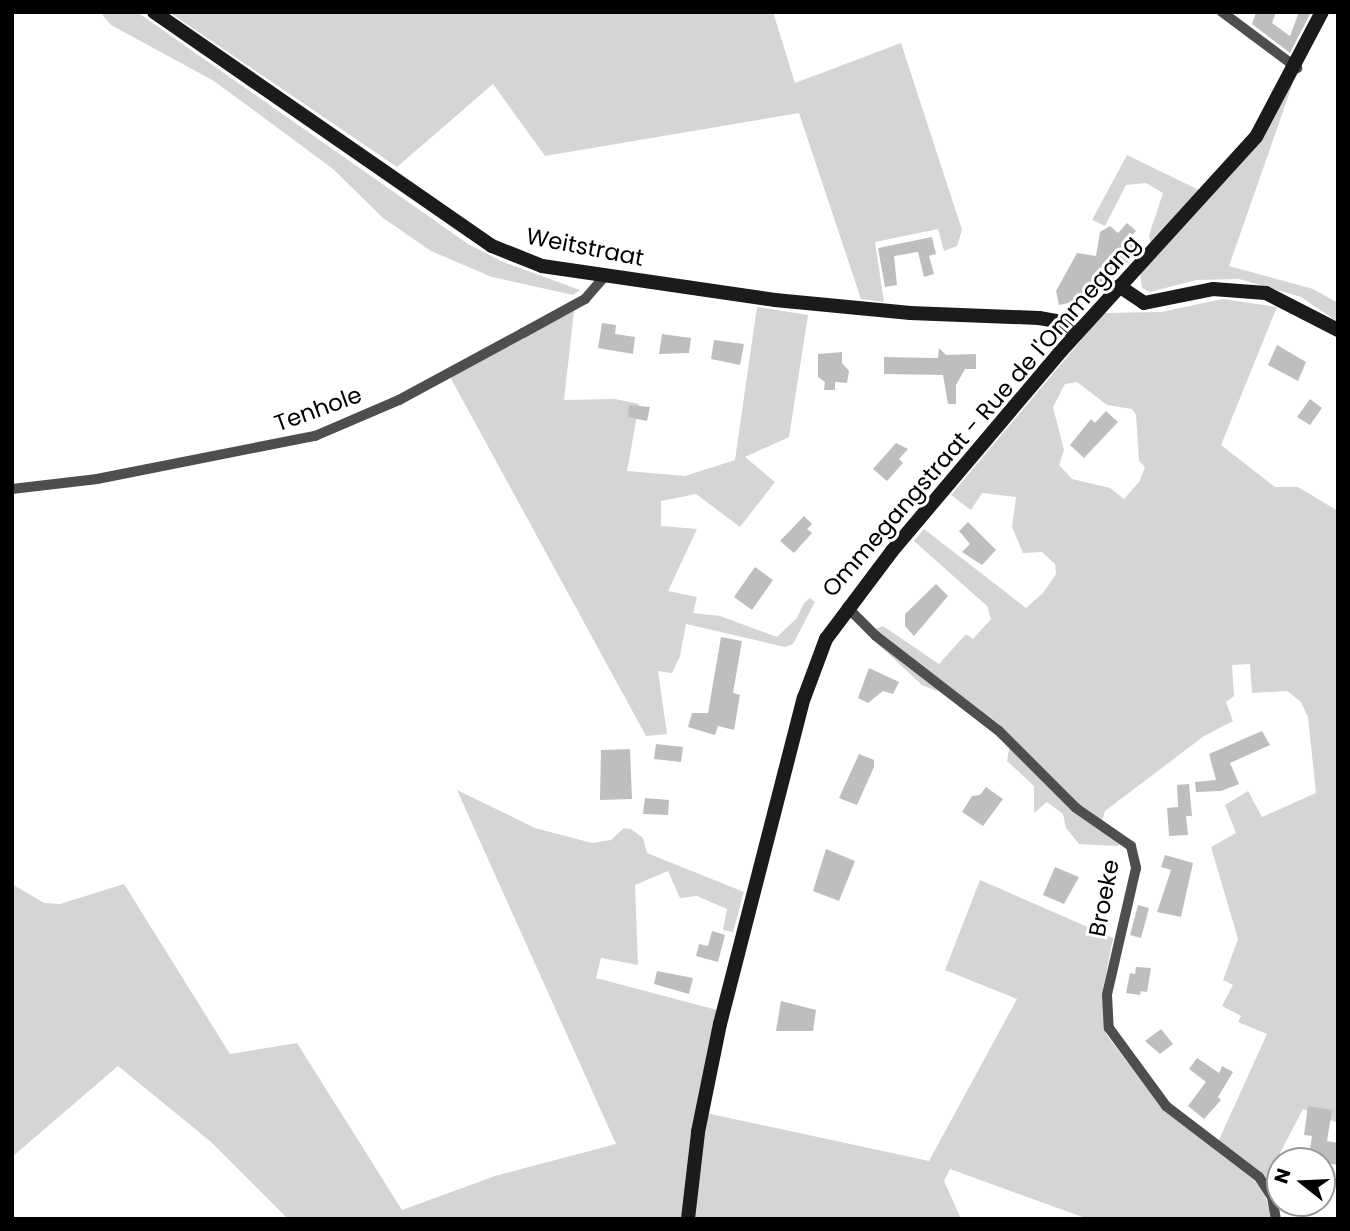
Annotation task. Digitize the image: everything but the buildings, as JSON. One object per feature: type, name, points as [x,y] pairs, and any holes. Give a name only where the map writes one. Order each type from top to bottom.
[{"type":"main road","name":"Weitstraat","points":[[155,12],[492,247],[542,267],[604,278],[867,309],[1039,318],[1056,321],[1076,335]]},
{"type":"main road","name":"Ommegangstraat - Rue de l'Ommegang","points":[[688,1219],[711,1065],[787,761],[818,656],[847,607],[1076,335],[1256,137],[1297,68],[1322,12]]},
{"type":"main road","points":[[1119,286],[1144,303],[1213,289],[1266,293],[1338,330]]},
{"type":"street","points":[[1222,12],[1297,68]]},
{"type":"street","name":"Tenhole","points":[[12,489],[97,480],[315,436],[399,400],[523,333],[584,299],[604,278]]},
{"type":"street","name":"Broeke","points":[[847,607],[876,636],[999,731],[1076,808],[1132,846],[1136,867],[1107,995],[1109,1028],[1166,1106],[1259,1177],[1272,1197],[1276,1219]]},
{"type":"shaded area","points":[[100,12],[137,12],[468,244],[503,262],[580,290],[573,295],[492,277],[431,251],[383,218],[333,169],[214,81],[111,25]]},
{"type":"shaded area","points":[[169,12],[773,12],[795,83],[901,43],[962,230],[957,246],[944,251],[938,229],[875,242],[884,302],[861,299],[799,113],[545,156],[493,84],[397,167]]},
{"type":"shaded area","points":[[1294,80],[1229,266],[1313,289],[1338,303],[1338,322],[1301,297],[1239,279],[1196,280],[1150,292],[1142,288],[1140,273],[1258,142]]},
{"type":"shaded area","points":[[1127,155],[1199,190],[1151,244],[1149,235],[1163,193],[1146,183],[1126,185],[1105,226],[1092,220]]},
{"type":"shaded area","points":[[1223,299],[1277,307],[1221,445],[1275,487],[1298,487],[1338,511],[1338,1123],[1303,1109],[1283,1147],[1266,1147],[1266,1178],[1218,1142],[1267,1034],[1238,1022],[1241,1016],[1222,1006],[1233,985],[1223,980],[1238,939],[1211,847],[1236,833],[1225,805],[1248,791],[1262,817],[1316,793],[1308,717],[1301,702],[1287,691],[1252,693],[1250,664],[1232,665],[1234,696],[1226,702],[1233,721],[1204,736],[1105,811],[1101,825],[1122,840],[1118,846],[1079,844],[1066,828],[1063,814],[1047,802],[1034,813],[1034,786],[1007,761],[1011,738],[999,724],[943,684],[937,691],[922,685],[866,633],[883,626],[939,664],[966,634],[973,639],[991,619],[987,606],[914,541],[924,529],[1026,608],[1043,593],[1056,574],[1055,564],[1042,552],[1023,553],[1012,527],[1016,497],[982,493],[971,510],[951,495],[1104,313],[1161,312]],"holes":[[[1077,382],[1107,405],[1132,409],[1136,415],[1139,461],[1145,467],[1139,482],[1124,499],[1110,488],[1072,479],[1059,465],[1064,450],[1053,407],[1065,384]]]},
{"type":"shaded area","points":[[757,307],[808,315],[789,437],[745,457],[775,482],[740,527],[696,494],[661,501],[661,526],[697,529],[668,591],[697,597],[693,613],[720,616],[777,637],[797,618],[804,603],[810,598],[815,602],[793,644],[785,647],[686,624],[680,656],[672,673],[658,671],[667,734],[646,736],[449,375],[574,311],[564,400],[615,399],[639,404],[627,471],[685,476],[735,460]]},
{"type":"shaded area","points":[[457,790],[535,828],[592,843],[611,840],[624,828],[631,829],[643,838],[647,853],[744,892],[733,932],[723,930],[727,909],[697,896],[680,898],[668,871],[635,885],[638,965],[601,958],[596,978],[717,1010],[690,1138],[682,1219],[288,1219],[210,1141],[118,1066],[12,1157],[12,884],[44,903],[60,904],[124,884],[230,1054],[297,1043],[402,1210],[495,1176],[616,1144]]},
{"type":"shaded area","points":[[980,880],[1113,938],[1102,995],[1106,1034],[1162,1108],[1253,1179],[1264,1192],[1266,1217],[1272,1219],[1088,1219],[950,1169],[944,1181],[961,1219],[692,1219],[706,1113],[929,1161],[1017,999],[945,970]]}]
